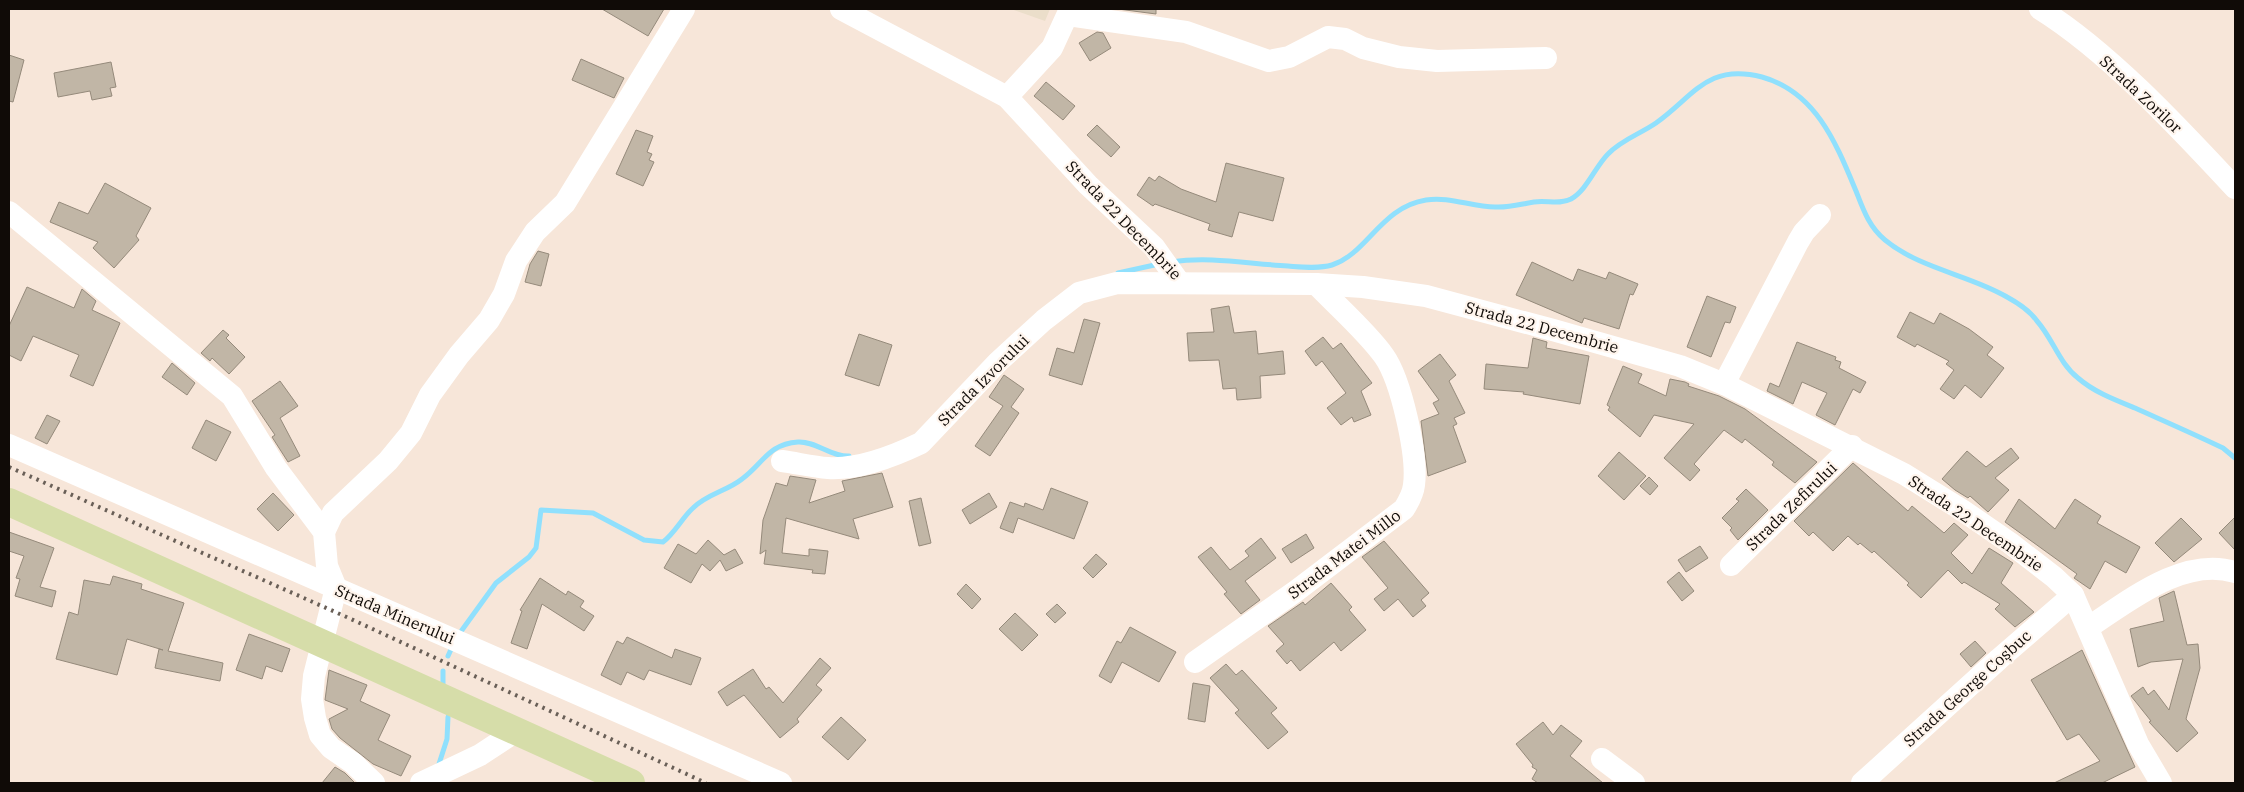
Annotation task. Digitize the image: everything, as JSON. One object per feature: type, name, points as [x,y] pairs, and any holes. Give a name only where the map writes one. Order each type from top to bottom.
[{"type":"main road","points":[[9,502],[631,783]]},
{"type":"street","points":[[374,783],[353,763],[330,748],[320,735],[312,699],[314,676],[336,588],[327,566],[324,532],[333,513],[388,460],[411,433],[430,395],[459,355],[489,320],[504,294],[516,261],[535,232],[565,203],[684,9]]},
{"type":"street","name":"Strada 22 Decembrie","points":[[841,9],[1007,97],[1088,185],[1154,247],[1170,269],[1400,291],[1457,304],[1650,357],[1724,384],[1852,446],[1904,474],[1962,510],[2042,568],[2073,596],[2089,627],[2138,744],[2161,783]]},
{"type":"street","name":"Strada Zorilor","points":[[2040,9],[2112,65],[2196,146],[2235,188]]},
{"type":"street","points":[[1007,97],[1052,48],[1069,12],[1186,32],[1269,60],[1289,57],[1328,37],[1345,40],[1363,48],[1399,57],[1437,61],[1546,58]]},
{"type":"street","points":[[9,212],[232,396],[276,468],[324,532]]},
{"type":"street","points":[[1724,384],[1798,242],[1820,215]]},
{"type":"street","name":"Strada Izvorului","points":[[782,460],[830,468],[860,465],[920,443],[998,362],[1044,320],[1079,293],[1170,269]]},
{"type":"street","name":"Strada Matei Millo","points":[[1195,662],[1296,591],[1404,509],[1411,499],[1415,470],[1405,411],[1393,370],[1383,354],[1316,284]]},
{"type":"street","name":"Strada Minerului","points":[[9,445],[781,783]]},
{"type":"street","name":"Strada Zefirului","points":[[1730,565],[1852,446]]},
{"type":"street","points":[[2089,627],[2141,593],[2171,578],[2230,566]]},
{"type":"street","name":"Strada George Coșbuc","points":[[1862,783],[2028,633],[2073,596]]},
{"type":"street","points":[[421,783],[480,755],[515,732]]},
{"type":"street","points":[[1602,758],[1634,783]]},
{"type":"shaded area","points":[[1011,9],[1050,9],[1045,21]]},
{"type":"building","points":[[602,9],[664,9],[648,36]]},
{"type":"building","points":[[1118,9],[1156,9],[1156,14]]},
{"type":"building","points":[[1097,32],[1103,33],[1111,48],[1090,61],[1079,43]]},
{"type":"building","points":[[9,55],[24,60],[13,102],[9,101]]},
{"type":"building","points":[[581,59],[624,78],[614,98],[572,80]]},
{"type":"building","points":[[111,62],[116,87],[110,88],[112,96],[92,100],[90,91],[58,97],[54,73]]},
{"type":"building","points":[[1046,82],[1075,106],[1063,120],[1034,96]]},
{"type":"building","points":[[1097,125],[1120,147],[1111,157],[1087,135]]},
{"type":"building","points":[[636,130],[653,136],[647,152],[652,154],[649,160],[654,162],[643,186],[616,174]]},
{"type":"building","points":[[1226,163],[1284,178],[1273,221],[1239,212],[1232,237],[1208,230],[1210,224],[1155,204],[1153,206],[1137,195],[1149,177],[1155,181],[1159,176],[1181,189],[1216,202]]},
{"type":"building","points":[[105,183],[151,208],[136,236],[139,240],[114,268],[93,248],[98,242],[50,222],[59,202],[88,214]]},
{"type":"building","points":[[538,251],[549,254],[541,286],[525,282],[530,264]]},
{"type":"building","points":[[1532,262],[1573,281],[1578,269],[1606,279],[1609,272],[1638,284],[1633,295],[1630,294],[1619,329],[1584,318],[1582,323],[1516,295]]},
{"type":"building","points":[[27,287],[74,308],[82,289],[96,301],[92,310],[120,323],[93,386],[70,376],[79,355],[33,336],[21,361],[9,355],[9,326]]},
{"type":"building","points":[[1707,296],[1736,307],[1730,323],[1725,322],[1711,357],[1687,347]]},
{"type":"building","points":[[1229,306],[1234,333],[1256,331],[1258,354],[1283,351],[1285,374],[1260,376],[1261,398],[1237,400],[1236,388],[1223,389],[1219,360],[1189,361],[1187,333],[1214,332],[1211,309]]},
{"type":"building","points":[[1910,312],[1934,324],[1940,313],[1969,329],[1993,347],[1987,355],[2004,368],[1981,398],[1965,385],[1954,399],[1940,389],[1954,370],[1946,364],[1949,361],[1917,344],[1915,347],[1897,337]]},
{"type":"building","points":[[1084,319],[1100,323],[1082,385],[1049,375],[1057,348],[1074,353]]},
{"type":"building","points":[[223,330],[229,335],[226,338],[245,357],[229,374],[212,358],[210,361],[201,353]]},
{"type":"building","points":[[859,334],[892,345],[879,386],[845,375]]},
{"type":"building","points":[[1323,337],[1333,349],[1341,343],[1372,383],[1361,391],[1371,415],[1354,422],[1352,417],[1341,425],[1327,408],[1346,393],[1322,361],[1316,366],[1305,351]]},
{"type":"building","points":[[1533,338],[1547,342],[1546,348],[1589,356],[1580,404],[1523,394],[1524,392],[1484,389],[1486,364],[1528,368]]},
{"type":"building","points":[[1797,342],[1836,357],[1835,360],[1841,362],[1839,368],[1866,382],[1860,393],[1853,389],[1835,425],[1816,415],[1827,393],[1802,382],[1793,404],[1767,391],[1770,383],[1779,387]]},
{"type":"building","points":[[1440,354],[1456,375],[1449,381],[1465,413],[1454,418],[1457,424],[1453,426],[1466,462],[1428,476],[1421,421],[1439,414],[1433,403],[1439,400],[1418,371]]},
{"type":"building","points":[[172,363],[195,383],[187,395],[162,377]]},
{"type":"building","points":[[1623,366],[1642,374],[1638,383],[1666,396],[1670,379],[1685,382],[1689,384],[1688,386],[1719,396],[1745,409],[1817,462],[1795,483],[1772,465],[1774,462],[1745,439],[1742,443],[1724,430],[1694,464],[1700,470],[1690,481],[1664,458],[1694,424],[1654,415],[1640,437],[1608,410],[1610,407],[1607,405]]},
{"type":"building","points":[[1004,375],[1024,389],[1011,407],[1019,413],[990,456],[975,446],[1003,406],[989,397]]},
{"type":"building","points":[[280,381],[298,406],[280,418],[300,456],[288,462],[272,437],[275,435],[252,401]]},
{"type":"building","points":[[47,415],[60,421],[47,444],[35,438]]},
{"type":"building","points":[[206,420],[231,432],[216,461],[192,448]]},
{"type":"building","points":[[2011,448],[2019,458],[1995,478],[2009,490],[1988,512],[1970,496],[1968,498],[1942,479],[1967,451],[1986,467]]},
{"type":"building","points":[[1619,452],[1646,476],[1624,500],[1598,476]]},
{"type":"building","points":[[1853,463],[1908,511],[1912,506],[1944,533],[1954,523],[1968,535],[1951,553],[1972,574],[1989,548],[2013,563],[2001,583],[2034,612],[2015,627],[1995,609],[2000,604],[1964,582],[1962,584],[1948,570],[1921,598],[1907,585],[1909,583],[1874,551],[1872,553],[1860,543],[1858,545],[1848,536],[1833,551],[1813,532],[1809,536],[1794,521]]},
{"type":"building","points":[[882,473],[893,507],[853,519],[859,539],[786,518],[782,553],[809,556],[809,549],[828,551],[825,574],[812,573],[813,570],[764,564],[766,550],[760,554],[763,520],[776,483],[787,486],[790,476],[816,480],[809,503],[845,491],[842,481]]},
{"type":"building","points":[[1649,477],[1658,486],[1650,495],[1640,486]]},
{"type":"building","points":[[1051,488],[1088,502],[1074,539],[1018,518],[1013,533],[1000,528],[1010,502],[1024,507],[1025,503],[1043,510]]},
{"type":"building","points":[[1746,489],[1768,510],[1738,540],[1730,530],[1732,528],[1722,518],[1739,501],[1736,499]]},
{"type":"building","points":[[273,493],[294,515],[278,531],[257,509]]},
{"type":"building","points":[[989,493],[997,507],[970,524],[962,510]]},
{"type":"building","points":[[921,498],[931,543],[919,546],[909,501]]},
{"type":"building","points":[[2019,499],[2055,529],[2075,499],[2101,516],[2097,523],[2140,547],[2126,573],[2105,561],[2090,589],[2074,578],[2077,574],[2005,522]]},
{"type":"building","points":[[2235,517],[2235,550],[2219,533]]},
{"type":"building","points":[[2181,518],[2202,539],[2174,562],[2155,543]]},
{"type":"building","points":[[9,532],[54,548],[40,587],[56,591],[52,607],[15,596],[20,579],[16,578],[24,556],[9,551]]},
{"type":"building","points":[[1306,534],[1314,548],[1291,563],[1282,549]]},
{"type":"building","points":[[1261,538],[1276,558],[1245,581],[1260,600],[1241,614],[1224,594],[1227,592],[1198,557],[1211,547],[1230,570],[1249,556],[1245,551]]},
{"type":"building","points":[[708,540],[724,555],[735,549],[743,563],[726,571],[720,560],[710,571],[702,564],[691,583],[664,568],[678,544],[696,554]]},
{"type":"building","points":[[1384,541],[1429,593],[1421,600],[1426,606],[1413,617],[1398,599],[1384,611],[1374,599],[1388,588],[1362,557]]},
{"type":"building","points":[[1700,546],[1708,558],[1686,572],[1678,560]]},
{"type":"building","points":[[1096,554],[1107,564],[1093,578],[1083,568]]},
{"type":"building","points":[[1679,572],[1694,591],[1682,601],[1667,582]]},
{"type":"building","points":[[113,576],[142,584],[141,589],[184,603],[168,651],[223,663],[220,681],[155,668],[159,649],[163,650],[127,639],[117,675],[56,659],[69,612],[78,615],[84,580],[110,585]]},
{"type":"building","points":[[540,578],[566,595],[568,591],[584,601],[580,607],[594,616],[584,631],[542,604],[527,649],[511,643],[522,611],[520,610]]},
{"type":"building","points":[[1331,583],[1352,607],[1349,610],[1366,630],[1341,651],[1334,642],[1300,671],[1291,660],[1287,664],[1276,651],[1284,644],[1268,626],[1303,602],[1305,605]]},
{"type":"building","points":[[966,584],[981,599],[972,609],[957,594]]},
{"type":"building","points":[[2174,591],[2187,645],[2198,644],[2200,668],[2186,719],[2198,733],[2177,752],[2149,722],[2151,721],[2131,696],[2143,687],[2148,695],[2154,690],[2169,710],[2183,659],[2151,662],[2138,667],[2130,629],[2164,621],[2159,598]]},
{"type":"building","points":[[1057,604],[1066,613],[1055,623],[1046,614]]},
{"type":"building","points":[[1015,613],[1038,635],[1022,651],[999,629]]},
{"type":"building","points":[[1130,627],[1176,652],[1159,682],[1122,662],[1111,683],[1099,676],[1117,641],[1121,643]]},
{"type":"building","points":[[249,634],[290,649],[282,672],[266,666],[262,679],[236,670]]},
{"type":"building","points":[[627,637],[672,658],[675,649],[701,658],[691,685],[649,670],[644,680],[627,672],[621,685],[601,675],[617,641],[623,644]]},
{"type":"building","points":[[1975,641],[1986,653],[1971,667],[1960,654]]},
{"type":"building","points":[[2082,650],[2135,767],[2102,783],[2054,783],[2100,761],[2079,734],[2067,740],[2031,680]]},
{"type":"building","points":[[820,658],[831,668],[816,685],[822,690],[797,719],[799,722],[780,738],[744,695],[727,706],[718,692],[753,669],[766,689],[769,687],[783,703]]},
{"type":"building","points":[[1226,664],[1236,675],[1242,670],[1277,708],[1271,713],[1288,732],[1268,749],[1235,713],[1239,710],[1210,678]]},
{"type":"building","points":[[329,670],[367,685],[360,701],[390,715],[378,740],[411,756],[401,776],[373,764],[340,738],[332,729],[329,719],[348,709],[325,700]]},
{"type":"building","points":[[1193,683],[1210,686],[1205,722],[1188,719]]},
{"type":"building","points":[[841,717],[866,740],[848,760],[822,737]]},
{"type":"building","points":[[1543,722],[1553,735],[1561,725],[1582,741],[1570,756],[1603,783],[1538,783],[1532,779],[1537,770],[1532,767],[1533,765],[1516,744]]},
{"type":"building","points":[[335,767],[345,773],[355,783],[322,783]]},
{"type":"waterway","points":[[1172,262],[1215,260],[1305,267],[1327,266],[1344,259],[1355,251],[1386,221],[1410,204],[1426,200],[1443,199],[1486,207],[1500,207],[1534,202],[1566,201],[1582,190],[1603,159],[1613,149],[1656,123],[1692,93],[1714,78],[1728,74],[1762,77],[1781,84],[1797,94],[1822,122],[1832,138],[1867,217],[1879,235],[1885,240],[1914,258],[1993,289],[2015,302],[2034,317],[2071,372],[2084,383],[2105,395],[2223,448],[2235,458]]},
{"type":"waterway","points":[[1118,273],[1159,264]]},
{"type":"waterway","points":[[462,630],[496,583],[529,557],[536,548],[541,510],[593,513],[644,540],[663,542],[699,503],[736,483],[780,447],[805,442],[842,456],[849,456]]},
{"type":"waterway","points":[[448,656],[453,645]]},
{"type":"waterway","points":[[443,671],[443,684]]},
{"type":"waterway","points":[[438,767],[447,739],[448,717]]},
{"type":"railway","points":[[9,467],[351,619],[706,783]]}]
